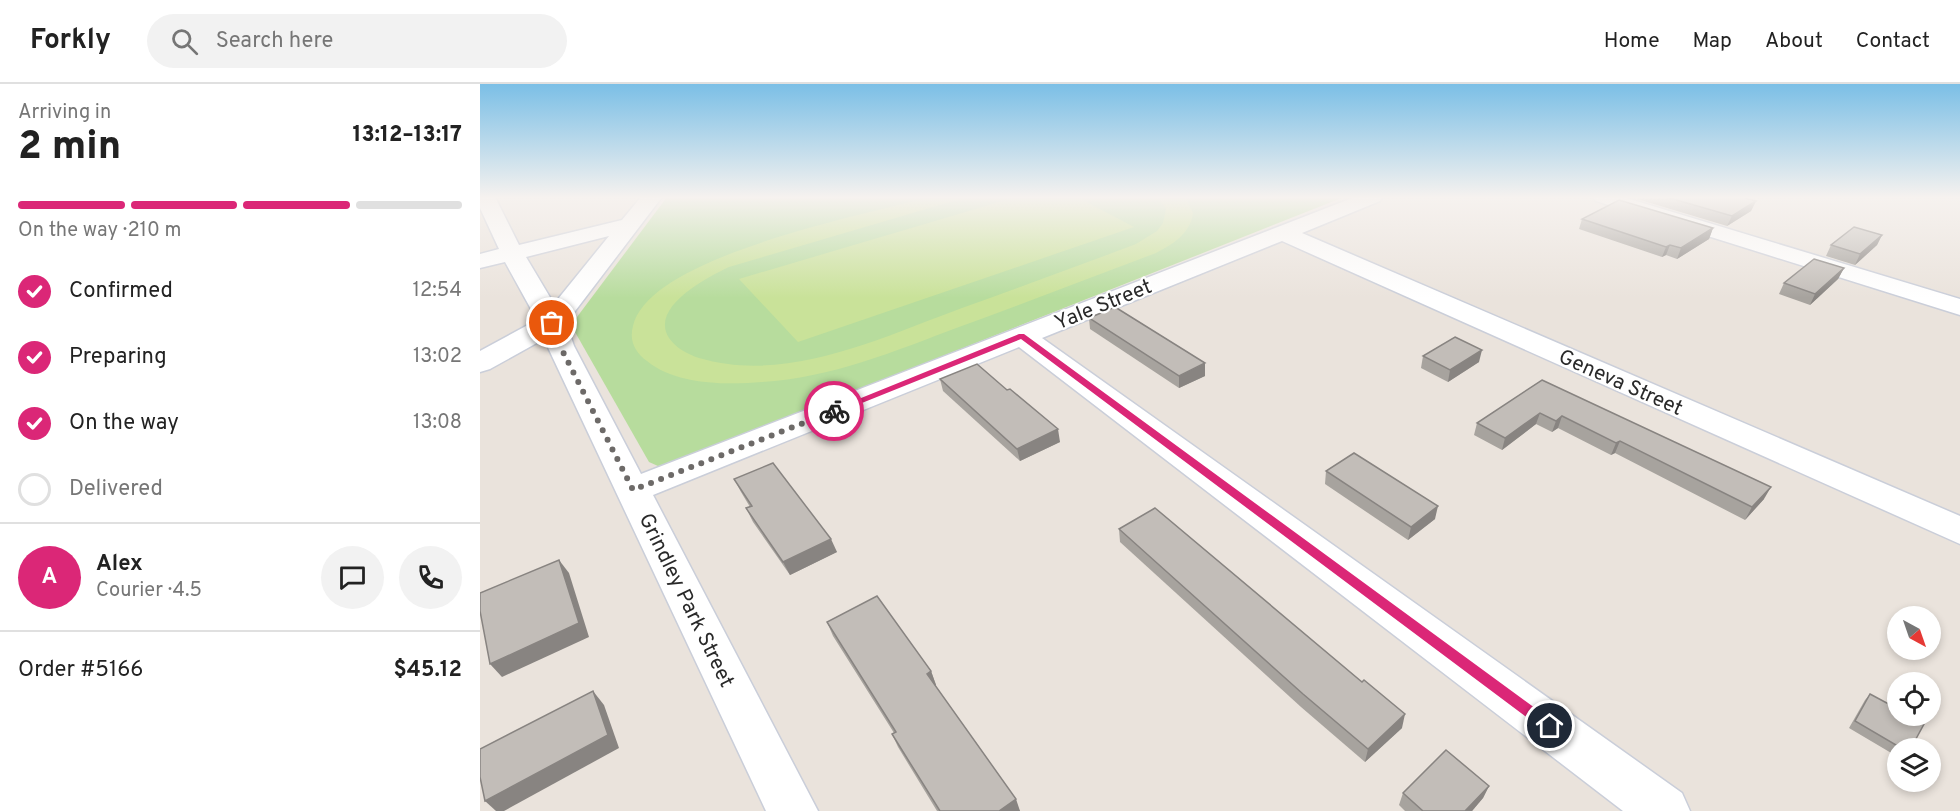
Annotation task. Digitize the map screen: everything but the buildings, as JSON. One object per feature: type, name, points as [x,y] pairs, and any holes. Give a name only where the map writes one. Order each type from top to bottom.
[{"type":"street","name":"Grindley Park Street","points":[[491,231],[496,257],[552,323],[558,342],[792,811]]},
{"type":"street","points":[[496,257],[604,231]]},
{"type":"street","points":[[480,363],[552,323],[624,231]]},
{"type":"street","points":[[1713,231],[1960,307]]},
{"type":"street","name":"Yale Street","points":[[633,490],[1283,232]]},
{"type":"street","name":"Geneva Street","points":[[1283,232],[1960,531]]},
{"type":"street","points":[[1022,336],[1664,811]]},
{"type":"green space","points":[[642,231],[1258,231],[676,462],[658,466],[649,462],[571,325]]},
{"type":"green space","points":[[800,231],[852,231],[729,267],[696,286],[674,305],[667,315],[665,326],[669,338],[678,348],[699,358],[732,365],[799,362],[833,354],[899,332],[1136,244],[1157,231],[1185,231],[1174,242],[1156,253],[887,354],[813,375],[748,383],[702,382],[672,375],[643,358],[636,350],[632,337],[633,326],[648,301],[677,279],[717,259]]},
{"type":"green space","points":[[901,231],[1123,231],[798,342],[739,279]]},
{"type":"way so far","points":[[552,323],[558,342],[633,490],[834,411]]},
{"type":"route","points":[[834,411],[1022,336],[1550,726]]}]
